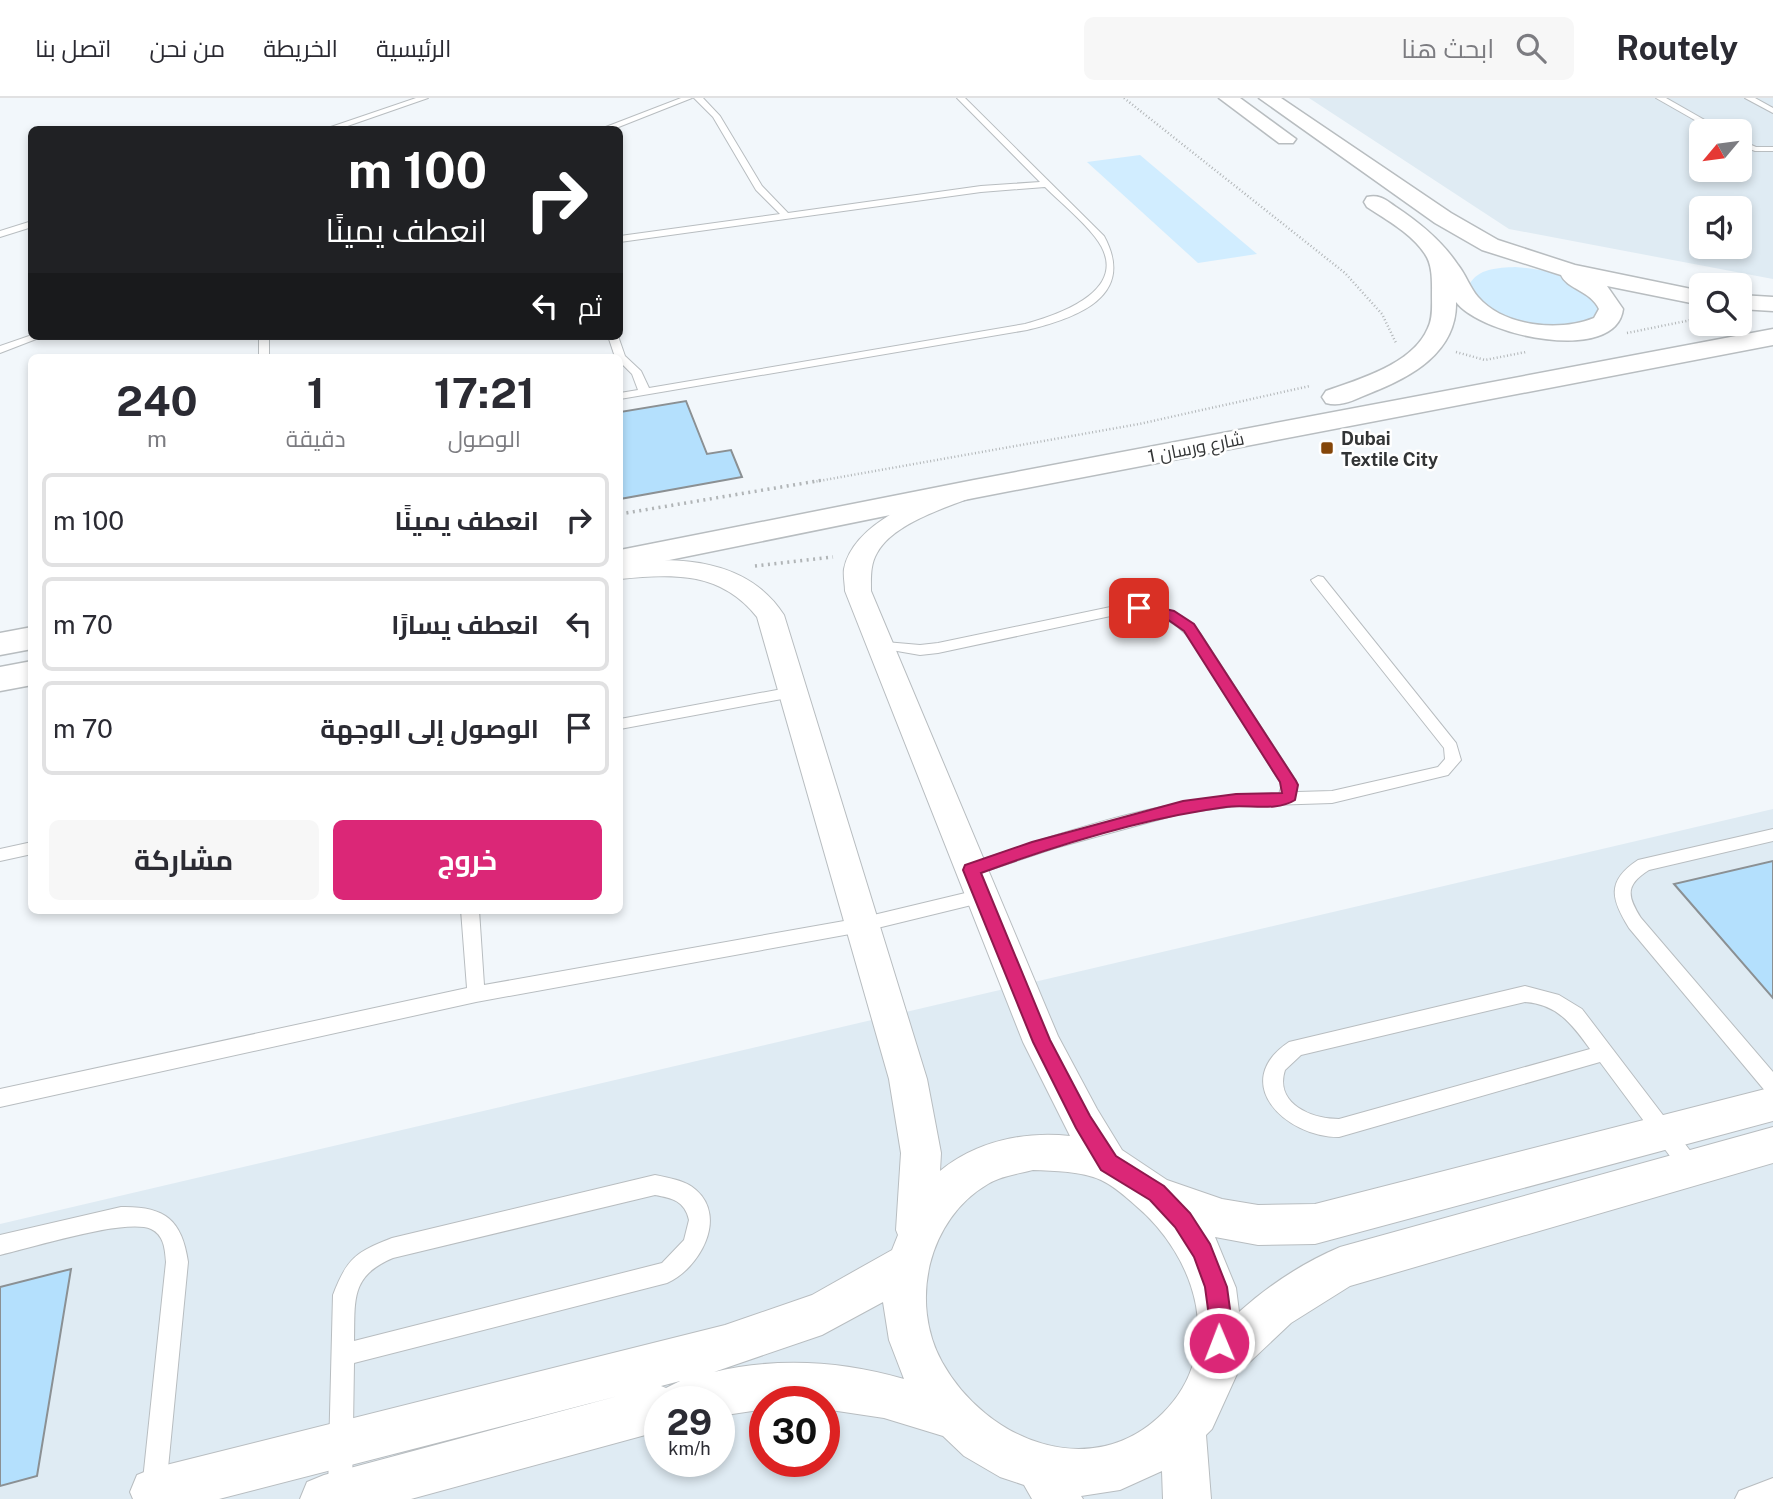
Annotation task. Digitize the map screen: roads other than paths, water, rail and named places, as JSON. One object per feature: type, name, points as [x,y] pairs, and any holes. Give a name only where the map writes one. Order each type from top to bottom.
[{"type":"street","points":[[1228,98],[1306,153]]},
{"type":"street","points":[[1268,98],[1443,218],[1490,245],[1595,288],[1612,306],[1611,316],[1590,329],[1551,332],[1507,323],[1473,307],[1464,297],[1449,267],[1406,225],[1362,193]]},
{"type":"street","points":[[1490,245],[1568,270],[1689,296]]},
{"type":"street","points":[[1324,391],[1372,384],[1418,357],[1441,328],[1444,291],[1438,256]]},
{"type":"street","points":[[1752,302],[1773,303]]},
{"type":"street","points":[[1752,320],[1773,316]]},
{"type":"street","name":"شارع ورسان 1","points":[[673,523],[1324,391],[1689,330]]},
{"type":"street","name":"شارع ورسان 1","points":[[623,559],[974,489],[1773,337]]},
{"type":"street","points":[[974,489],[901,519],[877,536],[867,545],[860,558],[856,580],[879,644],[1060,1081],[1108,1163]]},
{"type":"street","points":[[623,571],[671,567],[693,569],[732,580],[761,601],[770,615],[908,1079],[916,1115],[921,1153],[904,1303],[911,1343],[927,1381],[953,1416],[978,1440],[1050,1484],[1080,1474],[1119,1468],[1154,1452],[1183,1428],[1205,1397],[1218,1362],[1221,1324],[1212,1275],[1203,1252],[1183,1220],[1157,1193]]},
{"type":"street","points":[[0,644],[28,640]]},
{"type":"street","points":[[0,679],[28,674]]},
{"type":"street","points":[[154,1495],[775,1332],[822,1313],[912,1249],[936,1202],[964,1177],[997,1160],[1033,1152],[1058,1153],[1108,1163],[1188,1209],[1219,1220],[1251,1226],[1304,1226],[1340,1220],[1773,1104]]},
{"type":"street","points":[[1218,1362],[1276,1308],[1340,1268],[1773,1145]]},
{"type":"street","points":[[735,1389],[769,1384],[815,1383],[862,1389],[907,1400],[953,1416]]},
{"type":"street","points":[[332,1497],[644,1412]]},
{"type":"street","points":[[1183,1428],[1187,1499]]},
{"type":"lane","points":[[338,126],[424,98]]},
{"type":"lane","points":[[698,98],[711,107],[760,190],[775,202],[786,216]]},
{"type":"lane","points":[[623,393],[645,392],[1009,331],[1064,316],[1100,293],[1109,279],[1112,265],[1110,251],[1101,238],[961,98]]},
{"type":"lane","points":[[1660,98],[1698,119]]},
{"type":"lane","points":[[1749,98],[1773,111]]},
{"type":"lane","points":[[613,126],[684,99],[718,121]]},
{"type":"lane","points":[[1752,148],[1773,149]]},
{"type":"lane","points":[[623,245],[764,211],[786,216],[1044,180]]},
{"type":"lane","points":[[760,190],[764,211]]},
{"type":"lane","points":[[0,234],[28,225]]},
{"type":"lane","points":[[623,239],[670,232]]},
{"type":"lane","points":[[0,350],[28,340]]},
{"type":"lane","points":[[623,361],[637,373],[645,392]]},
{"type":"lane","points":[[0,1098],[476,994],[861,925],[977,883],[1032,848],[1183,807],[1217,801],[1332,797],[1443,771],[1453,760],[1451,747],[1318,580]]},
{"type":"lane","points":[[879,644],[920,650],[1116,611],[1139,608],[1169,614],[1180,620],[1195,636],[1290,785],[1287,798]]},
{"type":"lane","points":[[623,723],[793,692]]},
{"type":"lane","points":[[1773,835],[1644,865],[1631,872],[1623,881],[1622,894],[1625,908],[1635,923],[1773,1086]]},
{"type":"lane","points":[[0,855],[28,849]]},
{"type":"lane","points":[[470,914],[476,994]]},
{"type":"lane","points":[[1604,1053],[1339,1128],[1315,1126],[1292,1115],[1278,1096],[1272,1076],[1276,1063],[1284,1054],[1296,1048],[1525,994],[1552,999],[1576,1015],[1691,1168]]},
{"type":"lane","points":[[332,1497],[341,1444],[344,1295],[349,1281],[366,1259],[378,1252],[655,1185],[681,1191],[692,1200],[698,1211],[698,1239],[691,1253],[667,1272],[343,1355]]},
{"type":"lane","points":[[0,1245],[121,1217],[141,1216],[158,1220],[169,1230],[176,1244],[177,1262],[154,1495]]},
{"type":"lane","points":[[1747,1499],[1773,1490]]},
{"type":"place","name":"Dubai Textile City","points":[[1327,448]]}]
